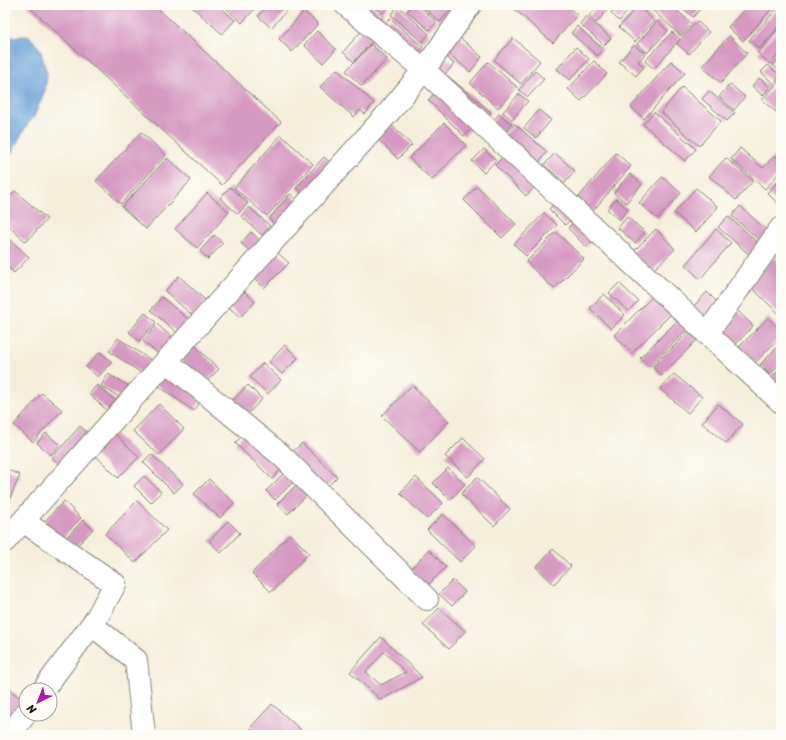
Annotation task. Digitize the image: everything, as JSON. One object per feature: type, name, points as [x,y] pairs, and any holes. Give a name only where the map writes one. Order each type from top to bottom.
[{"type":"street","points":[[346,5],[424,70],[781,402]]},
{"type":"street","points":[[5,541],[389,112],[424,70],[470,5]]},
{"type":"street","points":[[707,334],[781,228]]},
{"type":"street","points":[[166,361],[281,455],[427,599]]},
{"type":"street","points":[[23,520],[115,584],[92,624],[49,682]]},
{"type":"street","points":[[92,624],[136,660],[144,735]]},
{"type":"street","points":[[10,735],[19,722]]},
{"type":"water","points":[[29,36],[40,49],[47,74],[45,90],[34,117],[25,128],[5,165],[5,37]]},
{"type":"building","points":[[27,5],[154,5],[281,122],[222,185]]},
{"type":"building","points":[[190,5],[218,5],[235,20],[222,34]]},
{"type":"building","points":[[223,5],[258,5],[242,23]]},
{"type":"building","points":[[268,5],[292,5],[271,28],[258,16]]},
{"type":"building","points":[[305,5],[319,5],[313,12]]},
{"type":"building","points":[[354,5],[371,5],[384,16],[376,25]]},
{"type":"building","points":[[374,5],[389,5],[383,13]]},
{"type":"building","points":[[412,5],[418,5],[437,22],[429,30],[407,11]]},
{"type":"building","points":[[421,5],[449,5],[452,8],[440,22]]},
{"type":"building","points":[[510,5],[566,5],[577,15],[553,43]]},
{"type":"building","points":[[599,5],[604,5],[608,9],[596,23],[589,16]]},
{"type":"building","points":[[618,5],[633,5],[619,21],[611,13]]},
{"type":"building","points":[[647,5],[671,5],[692,24],[681,36]]},
{"type":"building","points":[[679,5],[704,5],[693,17]]},
{"type":"building","points":[[748,5],[775,5],[743,41],[728,27]]},
{"type":"building","points":[[398,6],[429,34],[422,42],[391,15]]},
{"type":"building","points":[[638,6],[654,21],[635,42],[619,27]]},
{"type":"building","points":[[777,9],[781,12],[781,24],[759,49],[749,40]]},
{"type":"building","points":[[304,11],[318,24],[292,52],[279,39]]},
{"type":"building","points":[[586,16],[611,38],[604,45],[580,24]]},
{"type":"building","points":[[390,18],[423,47],[414,57],[381,28]]},
{"type":"building","points":[[657,21],[668,31],[647,53],[637,44]]},
{"type":"building","points":[[697,21],[709,32],[689,54],[677,44]]},
{"type":"building","points":[[577,26],[603,49],[597,56],[571,33]]},
{"type":"building","points":[[781,26],[781,52],[770,64],[758,53]]},
{"type":"building","points":[[364,28],[375,38],[354,62],[343,52]]},
{"type":"building","points":[[317,31],[336,49],[323,63],[304,45]]},
{"type":"building","points":[[672,32],[680,39],[654,69],[645,61]]},
{"type":"building","points":[[458,36],[482,57],[470,72],[445,50]]},
{"type":"building","points":[[729,36],[747,53],[721,83],[702,66]]},
{"type":"building","points":[[513,38],[540,61],[521,84],[494,60]]},
{"type":"building","points":[[371,44],[387,59],[362,86],[346,71]]},
{"type":"building","points":[[634,45],[645,54],[638,62],[644,67],[636,76],[619,62]]},
{"type":"building","points":[[576,47],[589,59],[570,80],[557,69]]},
{"type":"building","points":[[443,54],[454,64],[440,80],[429,70]]},
{"type":"building","points":[[781,56],[781,70],[780,71],[773,65]]},
{"type":"building","points":[[594,61],[607,74],[581,101],[568,89]]},
{"type":"building","points":[[671,61],[685,73],[644,119],[631,107]]},
{"type":"building","points":[[488,62],[517,87],[498,108],[470,83]]},
{"type":"building","points":[[768,65],[781,76],[774,84],[761,72]]},
{"type":"building","points":[[337,69],[374,103],[365,114],[360,110],[354,117],[320,87]]},
{"type":"building","points":[[535,71],[544,79],[528,97],[519,90]]},
{"type":"building","points":[[448,76],[491,112],[484,121],[441,84]]},
{"type":"building","points":[[759,78],[770,87],[763,96],[752,86]]},
{"type":"building","points":[[781,79],[781,106],[776,112],[762,100]]},
{"type":"building","points":[[730,84],[745,97],[734,110],[719,97]]},
{"type":"building","points":[[682,87],[721,121],[699,146],[661,112]]},
{"type":"building","points":[[439,89],[475,125],[464,136],[428,100]]},
{"type":"building","points":[[709,91],[735,113],[727,121],[702,99]]},
{"type":"building","points":[[519,94],[528,101],[512,120],[503,112]]},
{"type":"building","points":[[539,110],[551,120],[536,138],[524,128]]},
{"type":"building","points":[[654,112],[696,149],[685,161],[643,124]]},
{"type":"building","points":[[499,114],[512,124],[504,133],[492,122]]},
{"type":"building","points":[[444,123],[466,145],[432,180],[409,158]]},
{"type":"building","points":[[515,124],[547,152],[537,164],[504,136]]},
{"type":"building","points":[[391,125],[412,145],[398,159],[377,138]]},
{"type":"building","points":[[141,132],[166,155],[121,204],[96,181]]},
{"type":"building","points":[[281,135],[313,164],[267,216],[234,188]]},
{"type":"building","points":[[740,148],[763,168],[775,155],[781,161],[781,171],[765,189],[731,159]]},
{"type":"building","points":[[484,149],[496,160],[484,173],[472,161]]},
{"type":"building","points":[[508,152],[540,182],[526,196],[495,165]]},
{"type":"building","points":[[555,153],[575,171],[565,183],[544,165]]},
{"type":"building","points":[[616,153],[631,166],[592,212],[577,199]]},
{"type":"building","points":[[324,157],[334,166],[307,197],[296,188]]},
{"type":"building","points":[[167,158],[191,180],[146,229],[122,207]]},
{"type":"building","points":[[726,158],[753,181],[736,200],[709,176]]},
{"type":"building","points":[[630,174],[642,184],[626,203],[614,193]]},
{"type":"building","points":[[662,177],[681,193],[658,219],[639,203]]},
{"type":"building","points":[[778,182],[781,185],[781,206],[767,193]]},
{"type":"building","points":[[477,186],[516,224],[502,238],[464,200]]},
{"type":"building","points":[[230,187],[248,203],[238,214],[220,198]]},
{"type":"building","points":[[696,188],[718,207],[696,232],[674,213]]},
{"type":"building","points":[[15,191],[47,219],[26,242],[5,223],[5,203]]},
{"type":"building","points":[[207,193],[229,212],[197,248],[175,229]]},
{"type":"building","points":[[290,194],[299,202],[277,226],[269,219]]},
{"type":"building","points":[[559,199],[575,215],[565,225],[549,209]]},
{"type":"building","points":[[616,199],[628,209],[619,220],[607,209]]},
{"type":"building","points":[[740,206],[772,235],[764,244],[732,216]]},
{"type":"building","points":[[249,207],[270,226],[262,235],[241,216]]},
{"type":"building","points":[[544,213],[557,225],[526,256],[514,244]]},
{"type":"building","points":[[728,216],[763,247],[753,258],[718,227]]},
{"type":"building","points":[[627,217],[645,232],[635,243],[618,228]]},
{"type":"building","points":[[578,218],[597,236],[586,247],[568,228]]},
{"type":"building","points":[[656,229],[675,249],[651,272],[632,253]]},
{"type":"building","points":[[716,229],[731,243],[700,279],[685,265]]},
{"type":"building","points":[[251,232],[262,242],[252,253],[241,243]]},
{"type":"building","points":[[556,232],[584,259],[554,289],[526,262]]},
{"type":"building","points":[[5,235],[29,257],[14,273],[5,264]]},
{"type":"building","points":[[214,235],[223,243],[208,259],[200,251]]},
{"type":"building","points":[[276,251],[289,263],[264,288],[252,276]]},
{"type":"building","points":[[774,257],[781,264],[781,316],[748,284]]},
{"type":"building","points":[[179,276],[206,301],[193,316],[165,291]]},
{"type":"building","points":[[619,283],[638,301],[628,311],[609,293]]},
{"type":"building","points":[[239,286],[255,302],[240,317],[223,302]]},
{"type":"building","points":[[707,292],[722,307],[707,323],[691,309]]},
{"type":"building","points":[[604,294],[625,315],[611,329],[590,308]]},
{"type":"building","points":[[655,294],[673,312],[632,353],[614,335]]},
{"type":"building","points":[[162,297],[189,320],[177,333],[151,310]]},
{"type":"building","points":[[737,310],[753,326],[735,345],[718,329]]},
{"type":"building","points":[[145,313],[156,322],[139,341],[129,332]]},
{"type":"building","points":[[768,318],[781,331],[781,336],[755,363],[739,347]]},
{"type":"building","points":[[679,319],[688,328],[650,367],[640,358]]},
{"type":"building","points":[[157,324],[175,340],[161,356],[143,341]]},
{"type":"building","points":[[692,328],[700,337],[661,376],[653,367]]},
{"type":"building","points":[[118,338],[152,361],[143,374],[109,351]]},
{"type":"building","points":[[191,342],[219,369],[205,383],[178,356]]},
{"type":"building","points":[[781,343],[781,363],[770,375],[760,365]]},
{"type":"building","points":[[285,345],[298,358],[282,374],[269,362]]},
{"type":"building","points":[[100,352],[112,362],[98,377],[86,367]]},
{"type":"building","points":[[263,363],[281,380],[268,394],[250,377]]},
{"type":"building","points":[[781,368],[781,386],[780,387],[771,378]]},
{"type":"building","points":[[166,369],[204,396],[194,411],[156,384]]},
{"type":"building","points":[[108,374],[129,386],[121,398],[101,386]]},
{"type":"building","points":[[674,374],[702,397],[688,413],[660,389]]},
{"type":"building","points":[[97,385],[119,404],[110,413],[89,394]]},
{"type":"building","points":[[248,385],[262,399],[243,419],[228,405]]},
{"type":"building","points":[[412,385],[449,421],[420,452],[382,416]]},
{"type":"building","points":[[42,393],[62,410],[33,442],[14,425]]},
{"type":"building","points":[[159,404],[184,429],[159,455],[133,431]]},
{"type":"building","points":[[718,404],[743,424],[726,443],[702,423]]},
{"type":"building","points":[[80,426],[91,436],[63,467],[52,458]]},
{"type":"building","points":[[110,429],[139,457],[118,478],[90,450]]},
{"type":"building","points":[[247,431],[284,466],[272,479],[235,443]]},
{"type":"building","points":[[46,433],[60,445],[51,455],[37,443]]},
{"type":"building","points":[[463,438],[485,459],[468,477],[445,456]]},
{"type":"building","points":[[302,443],[337,477],[324,490],[288,456]]},
{"type":"building","points":[[151,454],[183,484],[174,493],[143,462]]},
{"type":"building","points":[[448,468],[465,484],[450,500],[433,483]]},
{"type":"building","points":[[6,469],[20,475],[8,503],[5,501]]},
{"type":"building","points":[[288,469],[297,478],[275,500],[266,491]]},
{"type":"building","points":[[144,476],[161,492],[151,503],[134,486]]},
{"type":"building","points":[[416,477],[443,503],[427,519],[400,493]]},
{"type":"building","points":[[477,477],[510,509],[494,526],[461,494]]},
{"type":"building","points":[[209,479],[234,503],[220,518],[194,494]]},
{"type":"building","points":[[299,482],[310,492],[288,514],[277,504]]},
{"type":"building","points":[[64,501],[81,518],[60,539],[43,523]]},
{"type":"building","points":[[137,501],[167,530],[135,563],[105,534]]},
{"type":"building","points":[[443,514],[476,546],[460,562],[427,530]]},
{"type":"building","points":[[83,520],[93,529],[75,548],[66,538]]},
{"type":"building","points":[[228,521],[240,533],[221,553],[209,541]]},
{"type":"building","points":[[290,534],[309,553],[271,592],[252,573]]},
{"type":"building","points":[[553,549],[571,566],[554,584],[536,567]]},
{"type":"building","points":[[429,550],[446,567],[426,587],[409,571]]},
{"type":"building","points":[[453,580],[465,592],[452,606],[439,594]]},
{"type":"building","points":[[439,608],[465,631],[449,649],[423,625]]},
{"type":"building","points":[[381,637],[422,677],[381,700],[350,672]],"holes":[[[384,652],[406,672],[381,685],[366,672]]]},
{"type":"building","points":[[5,686],[18,696],[18,709],[5,725]]},
{"type":"building","points":[[272,704],[301,730],[297,735],[258,735],[250,728]]}]
